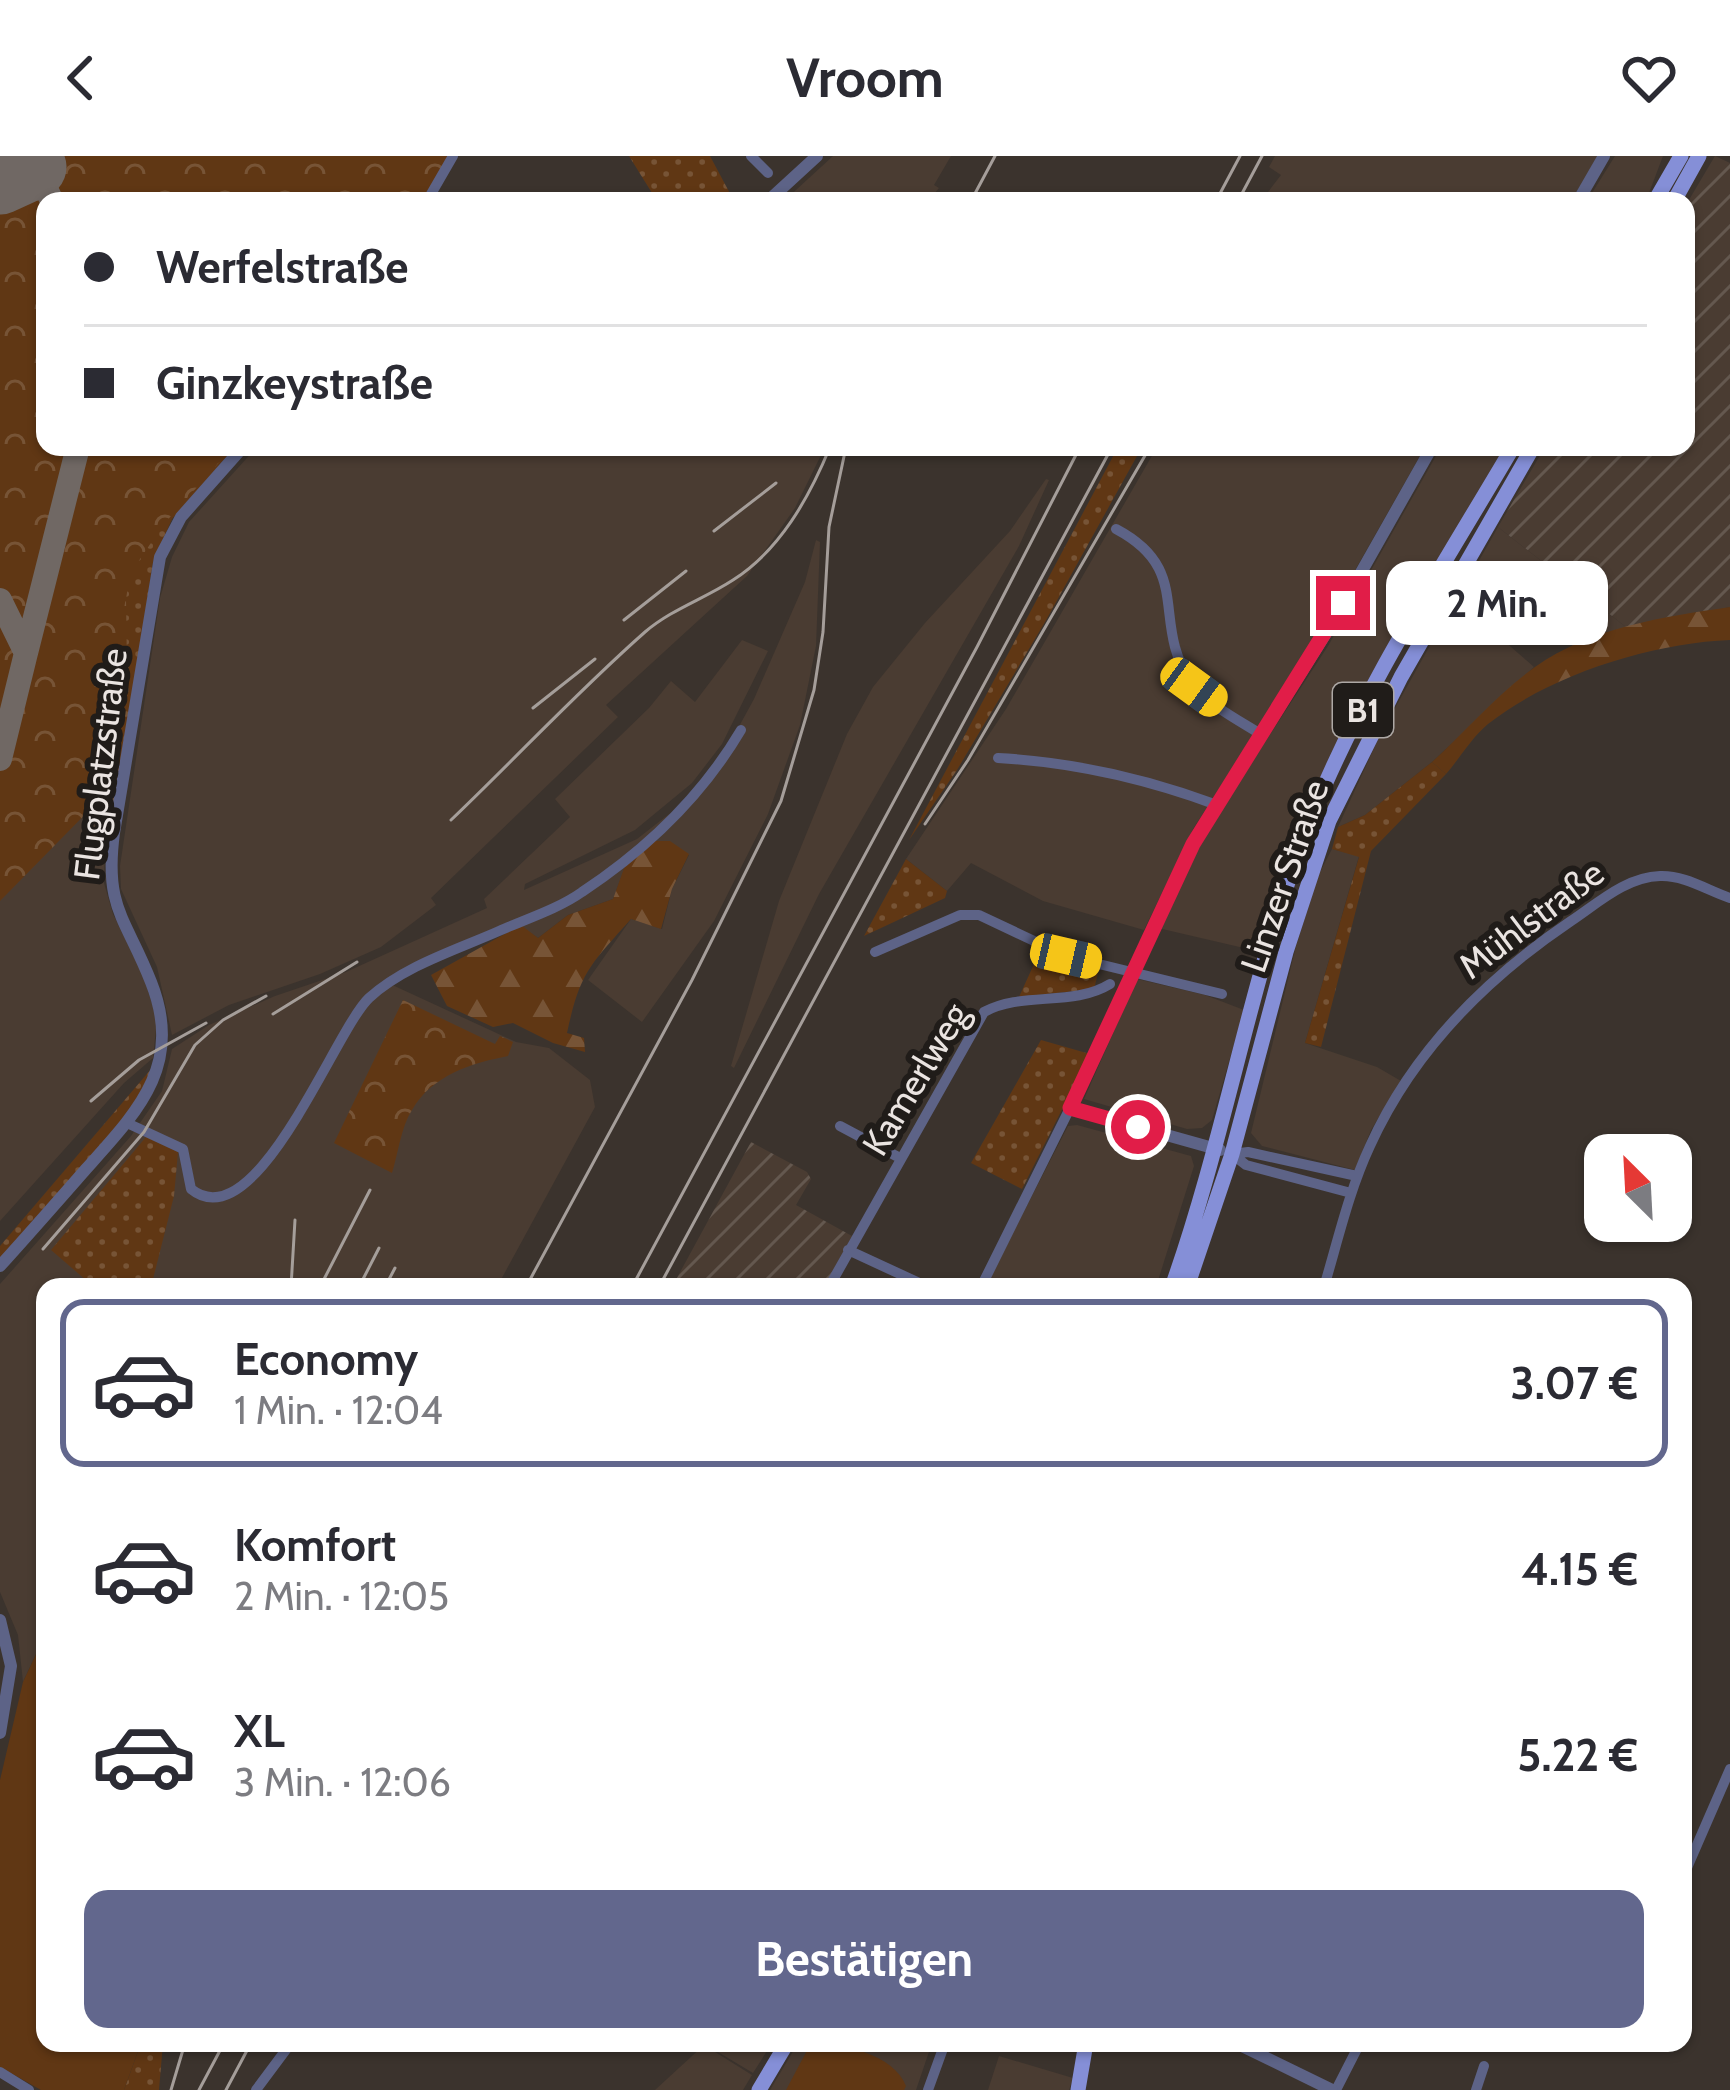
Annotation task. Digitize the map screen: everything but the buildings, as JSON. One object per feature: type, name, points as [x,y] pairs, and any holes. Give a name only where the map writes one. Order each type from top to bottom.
[{"type":"main road","points":[[1660,192],[1681,156]]},
{"type":"main road","points":[[1680,192],[1700,156]]},
{"type":"main road","name":"Linzer Straße","points":[[1175,1278],[1224,1151],[1271,939],[1313,814],[1395,651],[1508,456]]},
{"type":"main road","name":"Linzer Straße","points":[[1189,1278],[1224,1151],[1334,808],[1401,677],[1528,456]]},
{"type":"main road","points":[[759,2090],[782,2052]]},
{"type":"main road","points":[[1078,2090],[1084,2052]]},
{"type":"street","points":[[432,192],[453,156]]},
{"type":"street","points":[[751,156],[768,173]]},
{"type":"street","points":[[778,192],[817,156]]},
{"type":"street","points":[[1583,192],[1604,156]]},
{"type":"street","name":"Flugplatzstraße","points":[[0,1266],[128,1123],[149,1093],[162,1046],[158,1003],[119,915],[110,883],[112,848],[160,557],[181,517],[235,456]]},
{"type":"street","points":[[985,1278],[1070,1108],[1172,884],[1333,622],[1427,456]]},
{"type":"street","points":[[1116,529],[1144,544],[1164,575],[1170,631],[1194,687],[1262,734]]},
{"type":"street","points":[[128,1123],[183,1149],[191,1189],[199,1195],[221,1197],[267,1162],[366,1001],[415,968],[580,894],[660,832],[700,791],[741,730]]},
{"type":"street","points":[[998,758],[1048,760],[1183,792],[1217,805]]},
{"type":"street","name":"Mühlstraße","points":[[1327,1278],[1357,1176],[1383,1120],[1442,1032],[1486,985],[1617,890],[1649,877],[1680,878],[1730,898]]},
{"type":"street","points":[[875,952],[960,915],[979,915],[1066,956],[1222,994]]},
{"type":"street","name":"Kamerlweg","points":[[834,1278],[984,1012],[1015,1002],[1096,993],[1110,984]]},
{"type":"street","points":[[1070,1108],[1224,1151],[1357,1176]]},
{"type":"street","points":[[840,1126],[900,1158]]},
{"type":"street","points":[[1224,1151],[1246,1165],[1352,1193]]},
{"type":"street","points":[[848,1250],[909,1278]]},
{"type":"street","points":[[0,1620],[11,1666],[0,1733]]},
{"type":"street","points":[[1692,1856],[1730,1769]]},
{"type":"street","points":[[256,2090],[284,2052]]},
{"type":"street","points":[[928,2090],[942,2052]]},
{"type":"street","points":[[1269,2052],[1334,2090],[1355,2052]]},
{"type":"street","points":[[1476,2090],[1484,2066]]},
{"type":"street","points":[[0,2072],[29,2090]]},
{"type":"shaded area","points":[[0,156],[36,192],[36,456],[56,456],[147,529],[96,800],[115,807],[105,838],[104,883],[157,1019],[153,1058],[124,1083],[0,1221]]},
{"type":"shaded area","points":[[833,156],[951,156],[934,185],[939,188],[936,192],[794,192]]},
{"type":"shaded area","points":[[1275,156],[1598,156],[1576,192],[1268,192],[1281,175],[1269,167]]},
{"type":"shaded area","points":[[1615,156],[1663,156],[1649,192],[1593,192]]},
{"type":"shaded area","points":[[1715,156],[1730,163],[1730,607],[1626,627],[1498,527],[1540,456],[1695,456],[1694,192]]},
{"type":"shaded area","points":[[249,456],[821,456],[795,508],[747,576],[606,705],[618,717],[431,898],[436,905],[381,947],[229,1005],[172,1035],[157,967],[121,889],[120,866],[160,598],[189,522]]},
{"type":"shaded area","points":[[1152,456],[1420,456],[1321,630],[1193,829],[1144,930],[1043,901],[971,863],[947,891],[906,859],[1006,709]]},
{"type":"shaded area","points":[[1436,456],[1501,456],[1358,705],[1261,952],[1158,928],[1202,838],[1328,646]]},
{"type":"shaded area","points":[[1046,479],[1019,546],[819,894],[734,1068],[779,901],[847,734],[873,687],[1010,531]]},
{"type":"shaded area","points":[[1498,527],[1626,627],[1573,646],[1472,573]]},
{"type":"shaded area","points":[[816,540],[820,542],[816,646],[800,725],[768,814],[714,921],[642,1022],[588,980],[631,919],[662,929],[672,889],[689,855],[628,859],[613,899],[568,915],[538,938],[521,926],[388,983],[516,1042],[549,1048],[590,1080],[595,1107],[502,1278],[36,1278],[36,1654],[23,1682],[18,1635],[0,1592],[0,1284],[131,1136],[162,1091],[172,1049],[209,1025],[346,972],[487,908],[484,899],[570,817],[555,799],[671,681],[695,702],[742,640],[768,651],[722,744],[692,783],[635,830],[525,884],[524,890],[637,839],[687,800],[719,763],[754,699],[805,582]]},
{"type":"shaded area","points":[[1456,599],[1534,667],[1432,762],[1365,815],[1338,827],[1381,733]]},
{"type":"shaded area","points":[[1332,849],[1359,856],[1305,1043],[1377,1067],[1401,1081],[1371,1130],[1355,1170],[1262,1146],[1251,1133],[1296,946]]},
{"type":"shaded area","points":[[1137,979],[1244,1010],[1212,1120],[1202,1128],[1187,1129],[1084,1099]]},
{"type":"shaded area","points":[[1068,1126],[1191,1156],[1194,1166],[1159,1278],[990,1278]]},
{"type":"shaded area","points":[[751,1142],[807,1172],[811,1179],[796,1205],[852,1236],[829,1278],[677,1278]]},
{"type":"shaded area","points":[[696,2052],[715,2052],[752,2075],[743,2090],[655,2090]]},
{"type":"shaded area","points":[[718,2052],[766,2052],[753,2073]]},
{"type":"shaded area","points":[[793,2052],[929,2052],[916,2090],[770,2090]]},
{"type":"shaded area","points":[[999,2056],[1073,2078],[1069,2090],[988,2090]]},
{"type":"green space","points":[[0,156],[449,156],[427,192],[36,192],[36,456],[225,456],[163,525],[130,574],[127,670],[115,784],[0,901]]},
{"type":"green space","points":[[629,156],[710,156],[729,192],[651,192]]},
{"type":"green space","points":[[214,456],[227,456],[172,519],[153,562],[115,807],[96,799],[127,561]]},
{"type":"green space","points":[[1113,456],[1137,456],[1045,622],[957,770],[909,840]]},
{"type":"green space","points":[[1730,607],[1730,640],[1635,655],[1571,677],[1488,724],[1446,774],[1432,762],[1508,689],[1557,653],[1629,626]]},
{"type":"green space","points":[[1432,762],[1446,774],[1371,851],[1321,1047],[1305,1043],[1359,857],[1332,849],[1338,827],[1365,815]]},
{"type":"green space","points":[[655,841],[670,841],[689,854],[672,889],[661,929],[631,919],[582,982],[567,1033],[584,1038],[585,1052],[553,1043],[513,1023],[493,1027],[447,1006],[431,975],[521,925],[538,938],[568,915],[613,899],[627,860]]},
{"type":"green space","points":[[906,859],[947,891],[945,898],[864,936]]},
{"type":"green space","points":[[1039,953],[1099,969],[1094,989],[1019,997]]},
{"type":"green space","points":[[403,1000],[495,1044],[500,1036],[513,1042],[508,1056],[454,1072],[420,1098],[405,1124],[392,1173],[334,1143]]},
{"type":"green space","points":[[1041,1040],[1090,1054],[1022,1189],[971,1163]]},
{"type":"green space","points":[[152,1068],[133,1109],[0,1258],[0,1246]]},
{"type":"green space","points":[[146,1137],[178,1152],[174,1196],[153,1278],[84,1278],[51,1250]]},
{"type":"green space","points":[[36,1654],[36,2052],[138,2052],[124,2090],[41,2090],[0,2067],[0,1780],[23,1682]]},
{"type":"green space","points":[[138,2052],[162,2052],[159,2090],[124,2090]]},
{"type":"green space","points":[[806,2052],[862,2052],[890,2066],[906,2086],[904,2090],[786,2090]]},
{"type":"taxiway","points":[[35,167],[48,192]]},
{"type":"taxiway","points":[[26,653],[76,456]]},
{"type":"taxiway","points":[[0,600],[26,653],[0,759]]},
{"type":"runway","points":[[0,183],[35,167]]},
{"type":"railway","points":[[976,192],[995,156]]},
{"type":"railway","points":[[1221,192],[1240,156]]},
{"type":"railway","points":[[1243,192],[1262,156]]},
{"type":"railway","points":[[451,820],[645,632],[733,580],[765,554],[802,504],[826,456]]},
{"type":"railway","points":[[531,1278],[692,980],[781,801],[814,690],[823,632],[829,527],[844,456]]},
{"type":"railway","points":[[637,1278],[1075,456]]},
{"type":"railway","points":[[664,1278],[1107,456]]},
{"type":"railway","points":[[925,824],[968,760],[1145,456]]},
{"type":"railway","points":[[714,531],[776,483]]},
{"type":"railway","points":[[624,620],[686,571]]},
{"type":"railway","points":[[533,708],[595,659]]},
{"type":"railway","points":[[273,1014],[357,962]]},
{"type":"railway","points":[[43,1249],[144,1132],[195,1045],[223,1020],[266,996]]},
{"type":"railway","points":[[91,1101],[139,1060],[206,1023]]},
{"type":"railway","points":[[325,1278],[370,1190]]},
{"type":"railway","points":[[292,1278],[295,1220]]},
{"type":"railway","points":[[364,1278],[379,1248]]},
{"type":"railway","points":[[390,1278],[395,1268]]},
{"type":"railway","points":[[171,2090],[182,2052]]},
{"type":"railway","points":[[199,2090],[219,2052]]},
{"type":"railway","points":[[226,2090],[246,2052]]},
{"type":"route","points":[[1138,1127],[1070,1108],[1193,844],[1343,603]]}]
